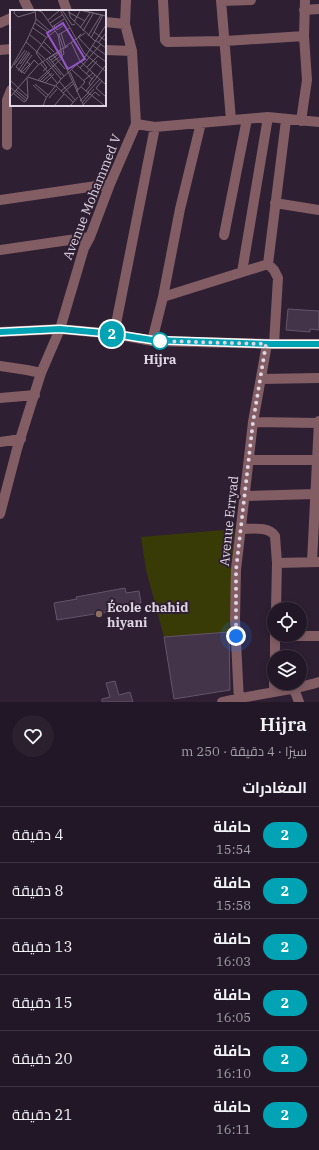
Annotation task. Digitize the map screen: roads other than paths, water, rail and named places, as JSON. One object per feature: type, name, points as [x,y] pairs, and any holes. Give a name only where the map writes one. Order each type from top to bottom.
[{"type":"street","points":[[24,0],[29,10]]},
{"type":"street","points":[[63,0],[67,10]]},
{"type":"street","name":"Avenue Mohammed V","points":[[0,514],[3,490],[21,439],[41,373],[60,329],[84,248],[90,237],[110,184],[136,124],[132,51],[125,24],[126,0]]},
{"type":"street","points":[[163,0],[166,41],[170,43],[304,36]]},
{"type":"street","points":[[231,120],[221,0],[251,0]]},
{"type":"street","points":[[301,121],[307,73],[304,36],[304,5],[319,9]]},
{"type":"street","points":[[0,23],[10,18]]},
{"type":"street","points":[[106,22],[125,24]]},
{"type":"street","points":[[0,50],[10,49]]},
{"type":"street","points":[[106,50],[132,51]]},
{"type":"street","points":[[7,145],[7,100],[10,92]]},
{"type":"street","points":[[136,124],[155,127],[268,117],[286,120],[319,122]]},
{"type":"street","points":[[242,272],[268,117]]},
{"type":"street","points":[[224,235],[247,119]]},
{"type":"street","points":[[163,297],[268,264],[286,120]]},
{"type":"street","points":[[152,340],[163,297],[180,209],[201,123]]},
{"type":"street","points":[[114,334],[155,127]]},
{"type":"street","points":[[0,200],[110,184]]},
{"type":"street","points":[[275,203],[319,210]]},
{"type":"street","points":[[0,250],[90,237]]},
{"type":"street","name":"Avenue Erryad","points":[[238,700],[236,570],[242,529],[253,422],[260,380],[270,344],[278,278],[274,270],[268,264]]},
{"type":"street","points":[[0,332],[60,329],[114,334],[152,340],[319,344]]},
{"type":"street","points":[[0,366],[41,373]]},
{"type":"street","points":[[260,380],[319,378]]},
{"type":"street","points":[[0,398],[35,395]]},
{"type":"street","points":[[253,422],[319,422],[315,494],[315,562],[277,563]]},
{"type":"street","points":[[0,442],[21,439]]},
{"type":"street","points":[[249,460],[317,460]]},
{"type":"street","points":[[245,496],[315,494]]},
{"type":"street","points":[[242,529],[266,530],[273,532],[276,536],[276,602]]},
{"type":"street","points":[[307,636],[319,636]]},
{"type":"street","points":[[307,685],[319,682]]},
{"type":"street","points":[[222,702],[265,698],[274,692],[287,690]]},
{"type":"street","points":[[294,690],[299,702]]},
{"type":"place","name":"Hijra","points":[[160,341]]},
{"type":"place","name":"École chahid hiyani","points":[[99,614]]}]
